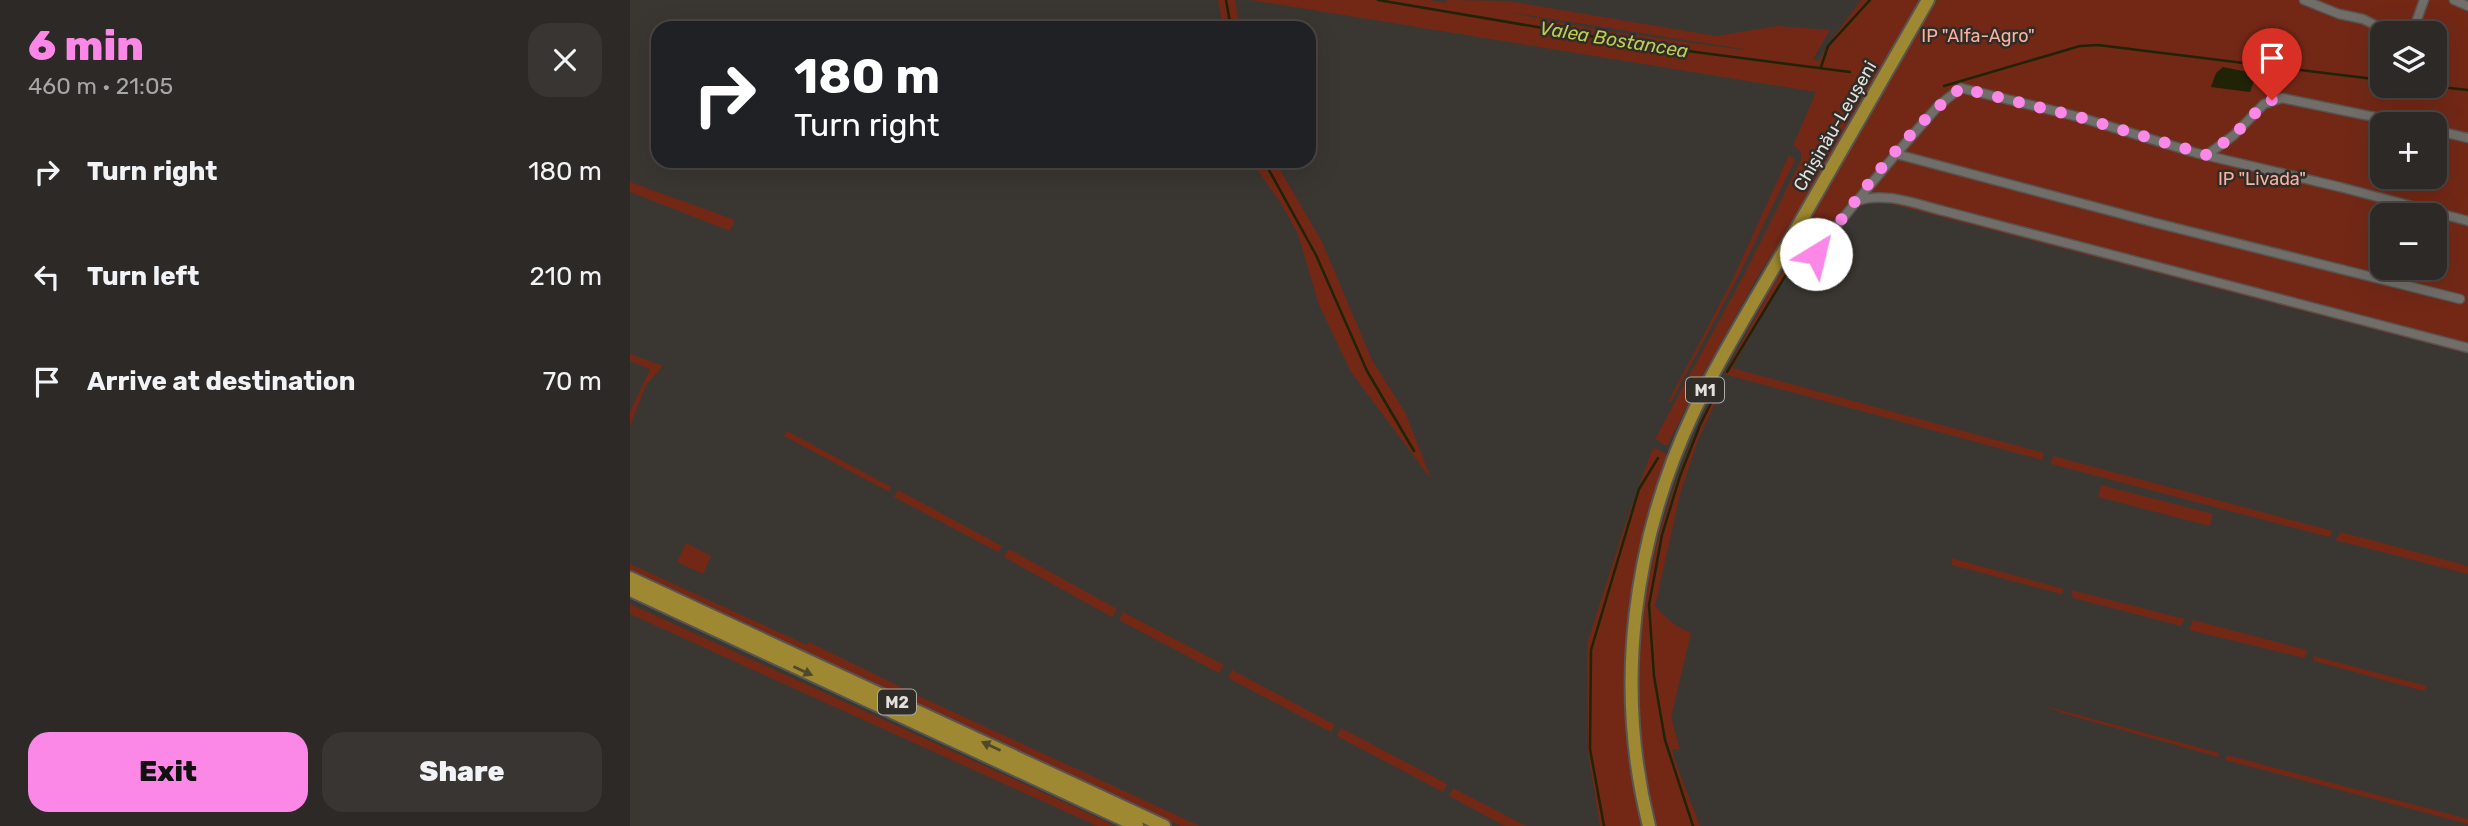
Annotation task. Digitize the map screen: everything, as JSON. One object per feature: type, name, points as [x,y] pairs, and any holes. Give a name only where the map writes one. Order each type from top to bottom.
[{"type":"highway","name":"Chișinău-Leușeni","points":[[1649,826],[1637,768],[1631,697],[1632,637],[1644,560],[1664,485],[1695,409],[1928,0]]},
{"type":"highway","name":"M2","points":[[630,578],[1164,826]]},
{"type":"highway","name":"M2","points":[[630,590],[1137,826]]},
{"type":"street","points":[[2304,0],[2339,14],[2363,19],[2387,31],[2405,33],[2414,28],[2424,0]]},
{"type":"street","points":[[2454,0],[2468,6]]},
{"type":"street","points":[[1778,261],[1808,261],[1939,105],[1961,88],[2079,117],[2207,155],[2468,221]]},
{"type":"street","points":[[2207,155],[2234,135],[2264,104],[2282,98],[2370,116]]},
{"type":"street","points":[[2447,133],[2468,138]]},
{"type":"street","points":[[1896,154],[2152,222],[2460,299]]},
{"type":"street","points":[[1857,201],[1880,196],[1906,202],[2468,348]]},
{"type":"green space","points":[[1218,0],[1235,0],[1239,21],[1222,21]]},
{"type":"green space","points":[[1251,0],[1430,0],[1446,3],[1447,0],[1508,1],[1716,36],[1778,26],[1830,30],[1813,59],[1819,61],[1826,47],[1861,0],[1920,0],[1794,220],[1758,276],[1667,446],[1655,439],[1745,273],[1801,160],[1800,151],[1793,146],[1816,92]],"holes":[[[1501,11],[1743,49],[1606,31]]]},
{"type":"green space","name":"IP \"Livada\"","points":[[1937,0],[2468,0],[2468,354],[1891,204],[1849,206],[1811,253],[1802,258],[1794,254],[1801,234]]},
{"type":"green space","points":[[1789,155],[1795,160],[1740,273],[1671,402],[1668,402],[1732,281]]},
{"type":"green space","points":[[1256,168],[1279,168],[1322,242],[1372,360],[1406,414],[1430,476],[1438,486],[1428,475],[1351,372],[1319,305],[1298,234]]},
{"type":"green space","points":[[630,182],[735,220],[730,231],[630,192]]},
{"type":"green space","points":[[1789,265],[1795,267],[1797,274],[1786,276],[1732,368],[2044,453],[2042,460],[1724,374],[1778,276]]},
{"type":"green space","points":[[630,354],[663,366],[646,385],[630,426],[630,412],[650,369],[630,361]]},
{"type":"green space","points":[[1719,381],[1725,382],[1698,440],[1680,494],[1655,606],[1671,622],[1691,633],[1671,717],[1680,750],[1672,749],[1700,826],[1657,826],[1645,768],[1640,725],[1639,666],[1642,623],[1648,581],[1670,500],[1684,460]]},
{"type":"green space","points":[[787,431],[891,487],[889,492],[784,436]]},
{"type":"green space","points":[[1655,448],[1667,456],[1641,548],[1632,594],[1624,686],[1632,779],[1642,826],[1600,826],[1588,751],[1587,644],[1626,522]]},
{"type":"green space","points":[[2053,456],[2333,531],[2329,537],[2051,464]]},
{"type":"green space","points":[[2101,485],[2213,514],[2210,526],[2098,497]]},
{"type":"green space","points":[[898,490],[1002,546],[998,552],[894,497]]},
{"type":"green space","points":[[2341,532],[2468,566],[2468,574],[2335,540]]},
{"type":"green space","points":[[686,543],[711,556],[703,574],[677,562]]},
{"type":"green space","points":[[1009,549],[1117,609],[1112,617],[1004,557]]},
{"type":"green space","points":[[1951,558],[2064,589],[2061,594],[1952,565]]},
{"type":"green space","points":[[630,564],[807,645],[809,642],[923,698],[1200,826],[1181,826],[630,570]]},
{"type":"green space","points":[[2071,590],[2185,619],[2181,626],[2073,598]]},
{"type":"green space","points":[[630,604],[1116,826],[1097,826],[630,614]]},
{"type":"green space","points":[[1123,612],[1224,665],[1219,673],[1119,620]]},
{"type":"green space","points":[[2193,620],[2307,650],[2305,658],[2189,630]]},
{"type":"green space","points":[[2314,656],[2427,686],[2424,691],[2314,661]]},
{"type":"green space","points":[[1232,670],[1335,725],[1331,732],[1228,678]]},
{"type":"green space","points":[[2045,706],[2219,753],[2218,757],[2062,713]]},
{"type":"green space","points":[[1341,728],[1447,784],[1443,792],[1337,736]]},
{"type":"green space","points":[[2227,755],[2468,819],[2468,824],[2225,760]]},
{"type":"green space","points":[[1453,788],[1526,826],[1505,826],[1449,796]]},
{"type":"shaded area","points":[[2223,67],[2256,76],[2250,92],[2211,87],[2216,73]]},
{"type":"waterway","points":[[1226,0],[1230,21]]},
{"type":"waterway","name":"Valea Bostancea","points":[[1378,0],[1649,46],[1850,72]]},
{"type":"waterway","points":[[1821,67],[1828,46],[1870,0]]},
{"type":"waterway","name":"Valea Bostancea","points":[[1944,86],[2080,46],[2098,45],[2370,79]]},
{"type":"waterway","name":"Valea Bostancea","points":[[2447,88],[2468,90]]},
{"type":"waterway","points":[[1268,168],[1316,255],[1367,371],[1414,451]]},
{"type":"waterway","points":[[1798,256],[1818,228]]},
{"type":"waterway","points":[[1727,372],[1790,268]]},
{"type":"waterway","points":[[1693,826],[1665,740],[1654,676],[1649,605],[1662,535],[1680,476],[1700,425],[1721,383]]},
{"type":"waterway","points":[[1604,826],[1590,749],[1591,650],[1639,489],[1658,458]]},
{"type":"route","points":[[1816,254],[1885,165],[1939,105],[1961,88],[2079,117],[2207,155],[2234,135],[2264,104],[2272,100]]},
{"type":"park label","name":"IP \"Alfa-Agro\"","points":[[1978,36]]}]
